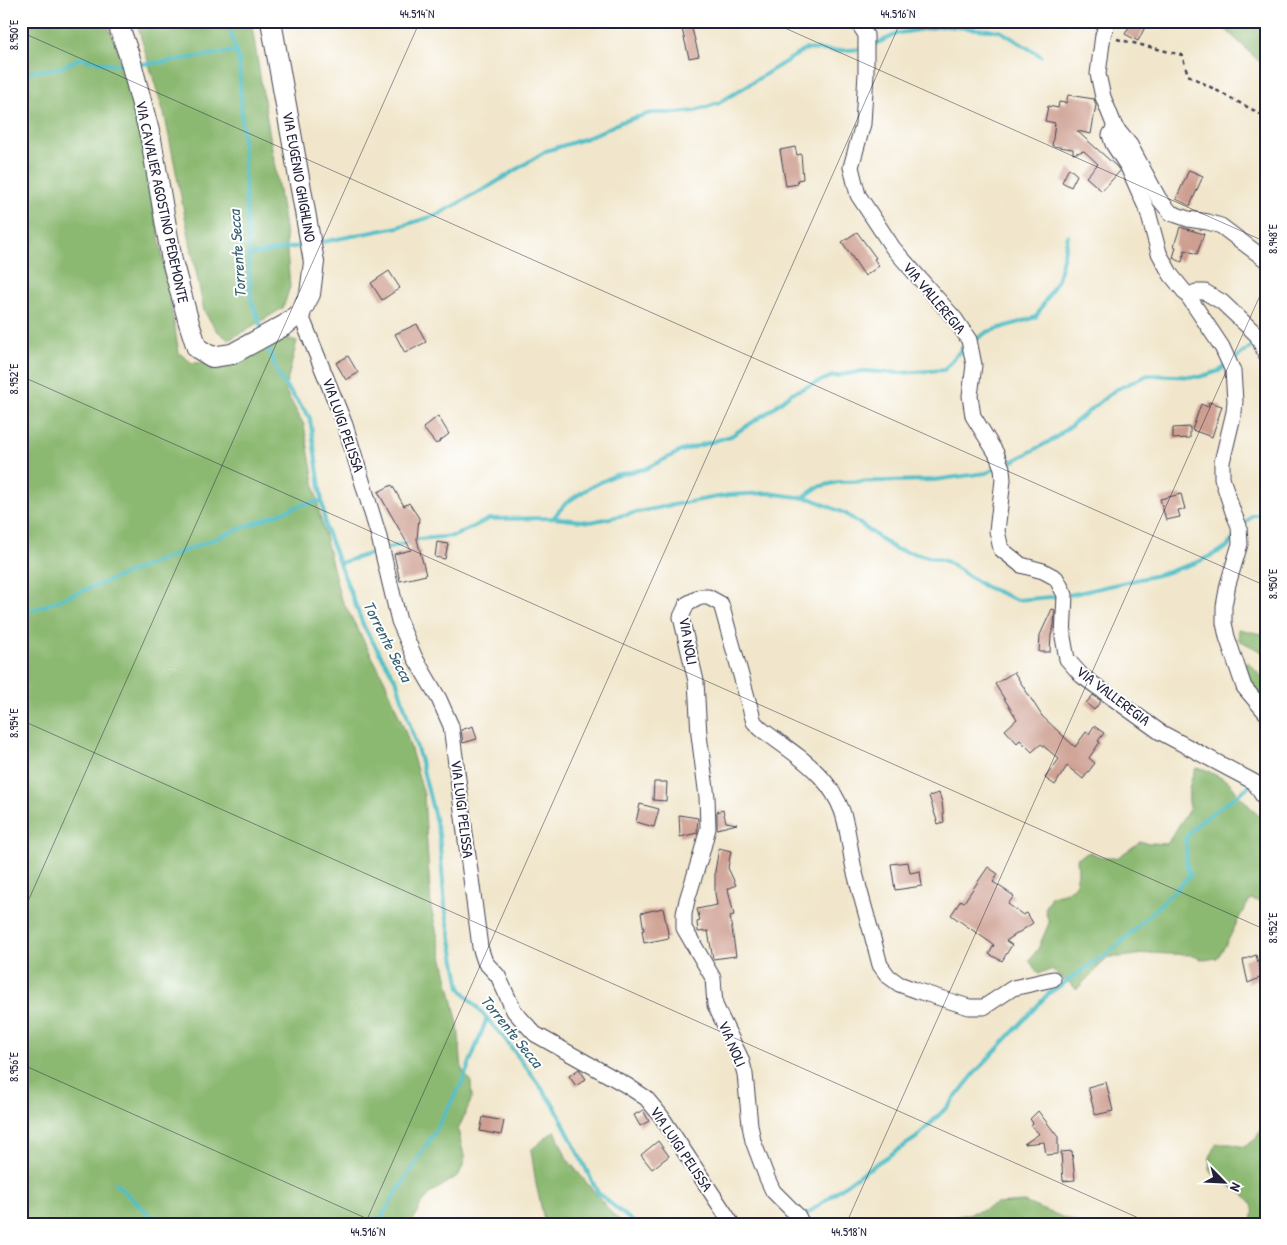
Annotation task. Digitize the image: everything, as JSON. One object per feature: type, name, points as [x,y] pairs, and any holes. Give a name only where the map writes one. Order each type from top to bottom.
[{"type":"main road","name":"VIA CAVALIER AGOSTINO PEDEMONTE","points":[[117,21],[152,139],[172,261],[197,348],[212,357],[232,354],[293,319]]},
{"type":"main road","name":"VIA EUGENIO GHIGHLINO","points":[[271,21],[314,262],[310,294],[293,319]]},
{"type":"street","name":"VIA VALLEREGIA","points":[[857,21],[866,35],[863,124],[851,167],[858,195],[893,248],[955,319],[969,340],[974,365],[970,396],[973,416],[996,453],[1002,468],[1003,480],[997,531],[1001,548],[1021,565],[1043,571],[1056,578],[1065,595],[1063,637],[1067,660],[1082,676],[1160,732],[1254,782],[1266,801]]},
{"type":"street","points":[[1105,28],[1098,74],[1102,97],[1115,127],[1130,145],[1159,199],[1171,212],[1188,219],[1222,226],[1266,260]]},
{"type":"street","points":[[1115,127],[1110,135],[1113,144],[1128,167],[1148,212],[1159,253],[1171,275],[1188,296],[1222,347],[1233,371],[1234,412],[1225,444],[1222,478],[1239,526],[1240,544],[1228,584],[1224,606],[1224,623],[1244,687],[1266,713]]},
{"type":"street","points":[[1188,296],[1196,292],[1205,292],[1222,302],[1257,335],[1266,354]]},
{"type":"street","name":"VIA LUIGI PELISSA","points":[[293,319],[345,424],[378,533],[399,621],[415,658],[440,699],[451,726],[480,948],[485,962],[498,976],[514,1011],[535,1034],[646,1098],[661,1116],[732,1224]]},
{"type":"street","name":"VIA NOLI","points":[[802,1224],[798,1216],[773,1191],[767,1178],[753,1141],[745,1074],[741,1059],[715,1005],[712,978],[684,928],[687,900],[708,828],[707,797],[699,734],[696,681],[681,617],[687,604],[700,597],[715,599],[721,604],[754,722],[809,765],[822,778],[840,804],[848,825],[854,868],[880,965],[888,976],[899,984],[969,1006],[984,1006],[1012,988],[1053,978]]},
{"type":"path","points":[[1105,28],[1182,56],[1188,75],[1266,117]]},
{"type":"green space","points":[[21,21],[106,21],[116,44],[139,120],[179,353],[192,363],[227,362],[282,337],[297,341],[285,390],[304,425],[320,516],[340,596],[385,681],[407,736],[424,795],[431,908],[458,1024],[462,1070],[471,1082],[472,1098],[458,1130],[465,1160],[459,1175],[431,1193],[421,1204],[411,1224],[21,1224]]},
{"type":"green space","points":[[136,21],[251,21],[285,228],[290,287],[283,308],[229,340],[216,330],[204,311],[165,117]]},
{"type":"green space","points":[[1217,21],[1266,21],[1266,73],[1262,64]]},
{"type":"green space","points":[[1238,629],[1266,635],[1266,654],[1239,640]]},
{"type":"green space","points":[[1248,662],[1266,681],[1266,702],[1253,688],[1242,669]]},
{"type":"green space","points":[[1196,768],[1204,769],[1229,782],[1266,824],[1266,907],[1264,903],[1251,899],[1217,958],[1204,960],[1191,955],[1150,953],[1108,957],[1077,989],[1052,970],[1038,973],[1029,960],[1038,949],[1049,923],[1045,909],[1051,896],[1064,893],[1076,885],[1077,858],[1090,852],[1103,858],[1117,858],[1140,842],[1167,844],[1190,808],[1189,788]]},
{"type":"green space","points":[[1266,1119],[1266,1224],[1251,1224],[1253,1208],[1250,1202],[1241,1192],[1221,1181],[1209,1170],[1210,1157],[1216,1144],[1231,1144],[1244,1147],[1256,1139]]},
{"type":"green space","points":[[555,1130],[567,1159],[614,1216],[625,1224],[545,1224],[531,1150]]},
{"type":"green space","points":[[1024,1202],[1080,1224],[928,1224],[983,1210],[996,1204]]},
{"type":"building","points":[[680,21],[690,21],[699,56],[689,58]]},
{"type":"building","points":[[1132,21],[1148,21],[1138,41],[1125,34]]},
{"type":"building","points":[[1068,95],[1094,99],[1096,105],[1091,134],[1077,131],[1120,171],[1102,191],[1086,177],[1098,164],[1084,151],[1073,154],[1073,149],[1052,146],[1055,123],[1045,121],[1048,106],[1058,108],[1059,102],[1066,103]]},
{"type":"building","points":[[795,147],[797,155],[801,154],[803,179],[797,180],[798,184],[786,186],[780,150]]},
{"type":"building","points":[[1069,168],[1077,175],[1071,187],[1062,182]]},
{"type":"building","points":[[1189,170],[1203,176],[1190,206],[1176,199]]},
{"type":"building","points":[[1180,227],[1204,234],[1197,254],[1185,250],[1182,262],[1173,258],[1176,247],[1174,246]]},
{"type":"building","points":[[857,232],[876,258],[874,259],[879,266],[865,276],[842,242]]},
{"type":"building","points":[[389,271],[400,288],[382,300],[371,283]]},
{"type":"building","points":[[417,324],[426,342],[405,353],[395,334]]},
{"type":"building","points":[[348,356],[358,373],[346,380],[336,363]]},
{"type":"building","points":[[1209,402],[1222,406],[1212,437],[1192,430],[1201,404],[1208,407]]},
{"type":"building","points":[[438,416],[449,434],[436,444],[423,428]]},
{"type":"building","points":[[1190,427],[1190,438],[1173,439],[1173,428]]},
{"type":"building","points":[[392,485],[404,506],[409,503],[419,518],[417,539],[426,575],[400,581],[394,554],[411,550],[378,492]]},
{"type":"building","points":[[1181,494],[1185,509],[1178,510],[1180,517],[1166,520],[1160,499]]},
{"type":"building","points":[[437,542],[448,544],[445,559],[435,557]]},
{"type":"building","points":[[1052,609],[1055,610],[1050,652],[1039,652],[1040,635]]},
{"type":"building","points":[[1014,672],[1042,716],[1075,747],[1086,732],[1089,734],[1094,726],[1104,733],[1089,758],[1095,763],[1083,779],[1067,766],[1055,785],[1045,778],[1059,759],[1041,744],[1032,752],[1020,740],[1017,743],[1005,730],[1017,719],[995,684]]},
{"type":"building","points":[[1093,695],[1101,701],[1094,710],[1086,703]]},
{"type":"building","points":[[473,726],[477,739],[463,743],[461,730]]},
{"type":"building","points":[[654,782],[667,782],[666,801],[653,800]]},
{"type":"building","points":[[939,793],[944,822],[938,824],[929,796]]},
{"type":"building","points":[[640,804],[659,809],[654,827],[636,822]]},
{"type":"building","points":[[723,810],[726,822],[737,824],[717,829],[717,812]]},
{"type":"building","points":[[679,815],[698,818],[697,833],[680,837]]},
{"type":"building","points":[[719,848],[731,851],[728,868],[736,885],[728,889],[734,915],[730,916],[736,956],[713,959],[708,931],[698,932],[697,922],[700,921],[697,909],[717,905],[715,871]]},
{"type":"building","points":[[908,862],[910,873],[920,871],[922,886],[895,890],[891,864]]},
{"type":"building","points":[[988,867],[998,874],[993,882],[1014,896],[1008,904],[1023,915],[1027,913],[1033,923],[1006,941],[1012,945],[1002,961],[989,954],[994,945],[951,915],[961,900],[964,902]]},
{"type":"building","points":[[663,908],[669,938],[644,943],[641,913]]},
{"type":"building","points":[[1256,955],[1262,977],[1248,983],[1243,960]]},
{"type":"building","points":[[579,1069],[586,1079],[576,1086],[569,1076]]},
{"type":"building","points":[[1106,1082],[1113,1111],[1095,1115],[1088,1087]]},
{"type":"building","points":[[643,1110],[649,1121],[640,1126],[634,1115]]},
{"type":"building","points":[[1038,1111],[1058,1137],[1058,1154],[1046,1155],[1044,1142],[1024,1144],[1039,1134],[1031,1125],[1033,1123],[1030,1119]]},
{"type":"building","points":[[483,1117],[504,1121],[501,1135],[480,1131]]},
{"type":"building","points":[[658,1141],[669,1156],[652,1169],[641,1155]]},
{"type":"building","points":[[1072,1151],[1075,1180],[1063,1181],[1061,1152]]},
{"type":"waterway","name":"Torrente Secca","points":[[227,21],[239,62],[251,299],[262,330]]},
{"type":"waterway","points":[[871,46],[899,33],[944,26],[1000,31],[1041,56]]},
{"type":"waterway","points":[[317,243],[398,227],[437,215],[490,186],[546,151],[587,138],[621,122],[651,113],[695,111],[719,103],[806,49],[835,51],[862,49]]},
{"type":"waterway","points":[[137,64],[157,63],[235,51]]},
{"type":"waterway","points":[[21,73],[60,68],[80,58],[114,65],[125,64]]},
{"type":"waterway","points":[[974,341],[987,332],[1036,317],[1058,279],[1068,236]]},
{"type":"waterway","points":[[250,255],[305,245]]},
{"type":"waterway","name":"Torrente Secca","points":[[267,343],[279,377],[310,418],[326,529],[364,627],[397,682],[420,758],[439,834],[445,907],[460,988],[505,1039],[554,1105],[598,1193],[633,1222],[640,1224]]},
{"type":"waterway","points":[[1232,361],[1256,343]]},
{"type":"waterway","points":[[553,518],[566,503],[587,489],[615,475],[645,469],[681,451],[731,436],[767,413],[792,393],[830,377],[863,371],[900,373],[944,370],[960,351],[966,347]]},
{"type":"waterway","points":[[1006,465],[1054,439],[1115,390],[1148,375],[1199,377],[1219,371],[1227,365]]},
{"type":"waterway","points":[[802,498],[818,487],[838,482],[934,480],[986,473],[999,467]]},
{"type":"waterway","points":[[386,549],[418,539],[454,536],[489,519],[553,518],[591,522],[729,495],[768,493],[812,499],[846,514],[895,549],[946,561],[984,586],[1017,600],[1062,596]]},
{"type":"waterway","points":[[21,615],[301,505],[322,501]]},
{"type":"waterway","points":[[1243,526],[1252,515],[1266,515]]},
{"type":"waterway","points":[[1069,595],[1162,574],[1198,562],[1226,548],[1234,538]]},
{"type":"waterway","points":[[340,563],[379,551]]},
{"type":"waterway","points":[[1256,780],[1266,772]]},
{"type":"waterway","points":[[803,1217],[859,1175],[916,1138],[950,1104],[975,1073],[1048,994],[1115,948],[1191,875],[1187,869],[1186,838],[1197,824],[1251,785]]},
{"type":"waterway","points":[[377,1224],[433,1135],[462,1083],[487,1018]]},
{"type":"waterway","points":[[115,1183],[160,1224]]}]
